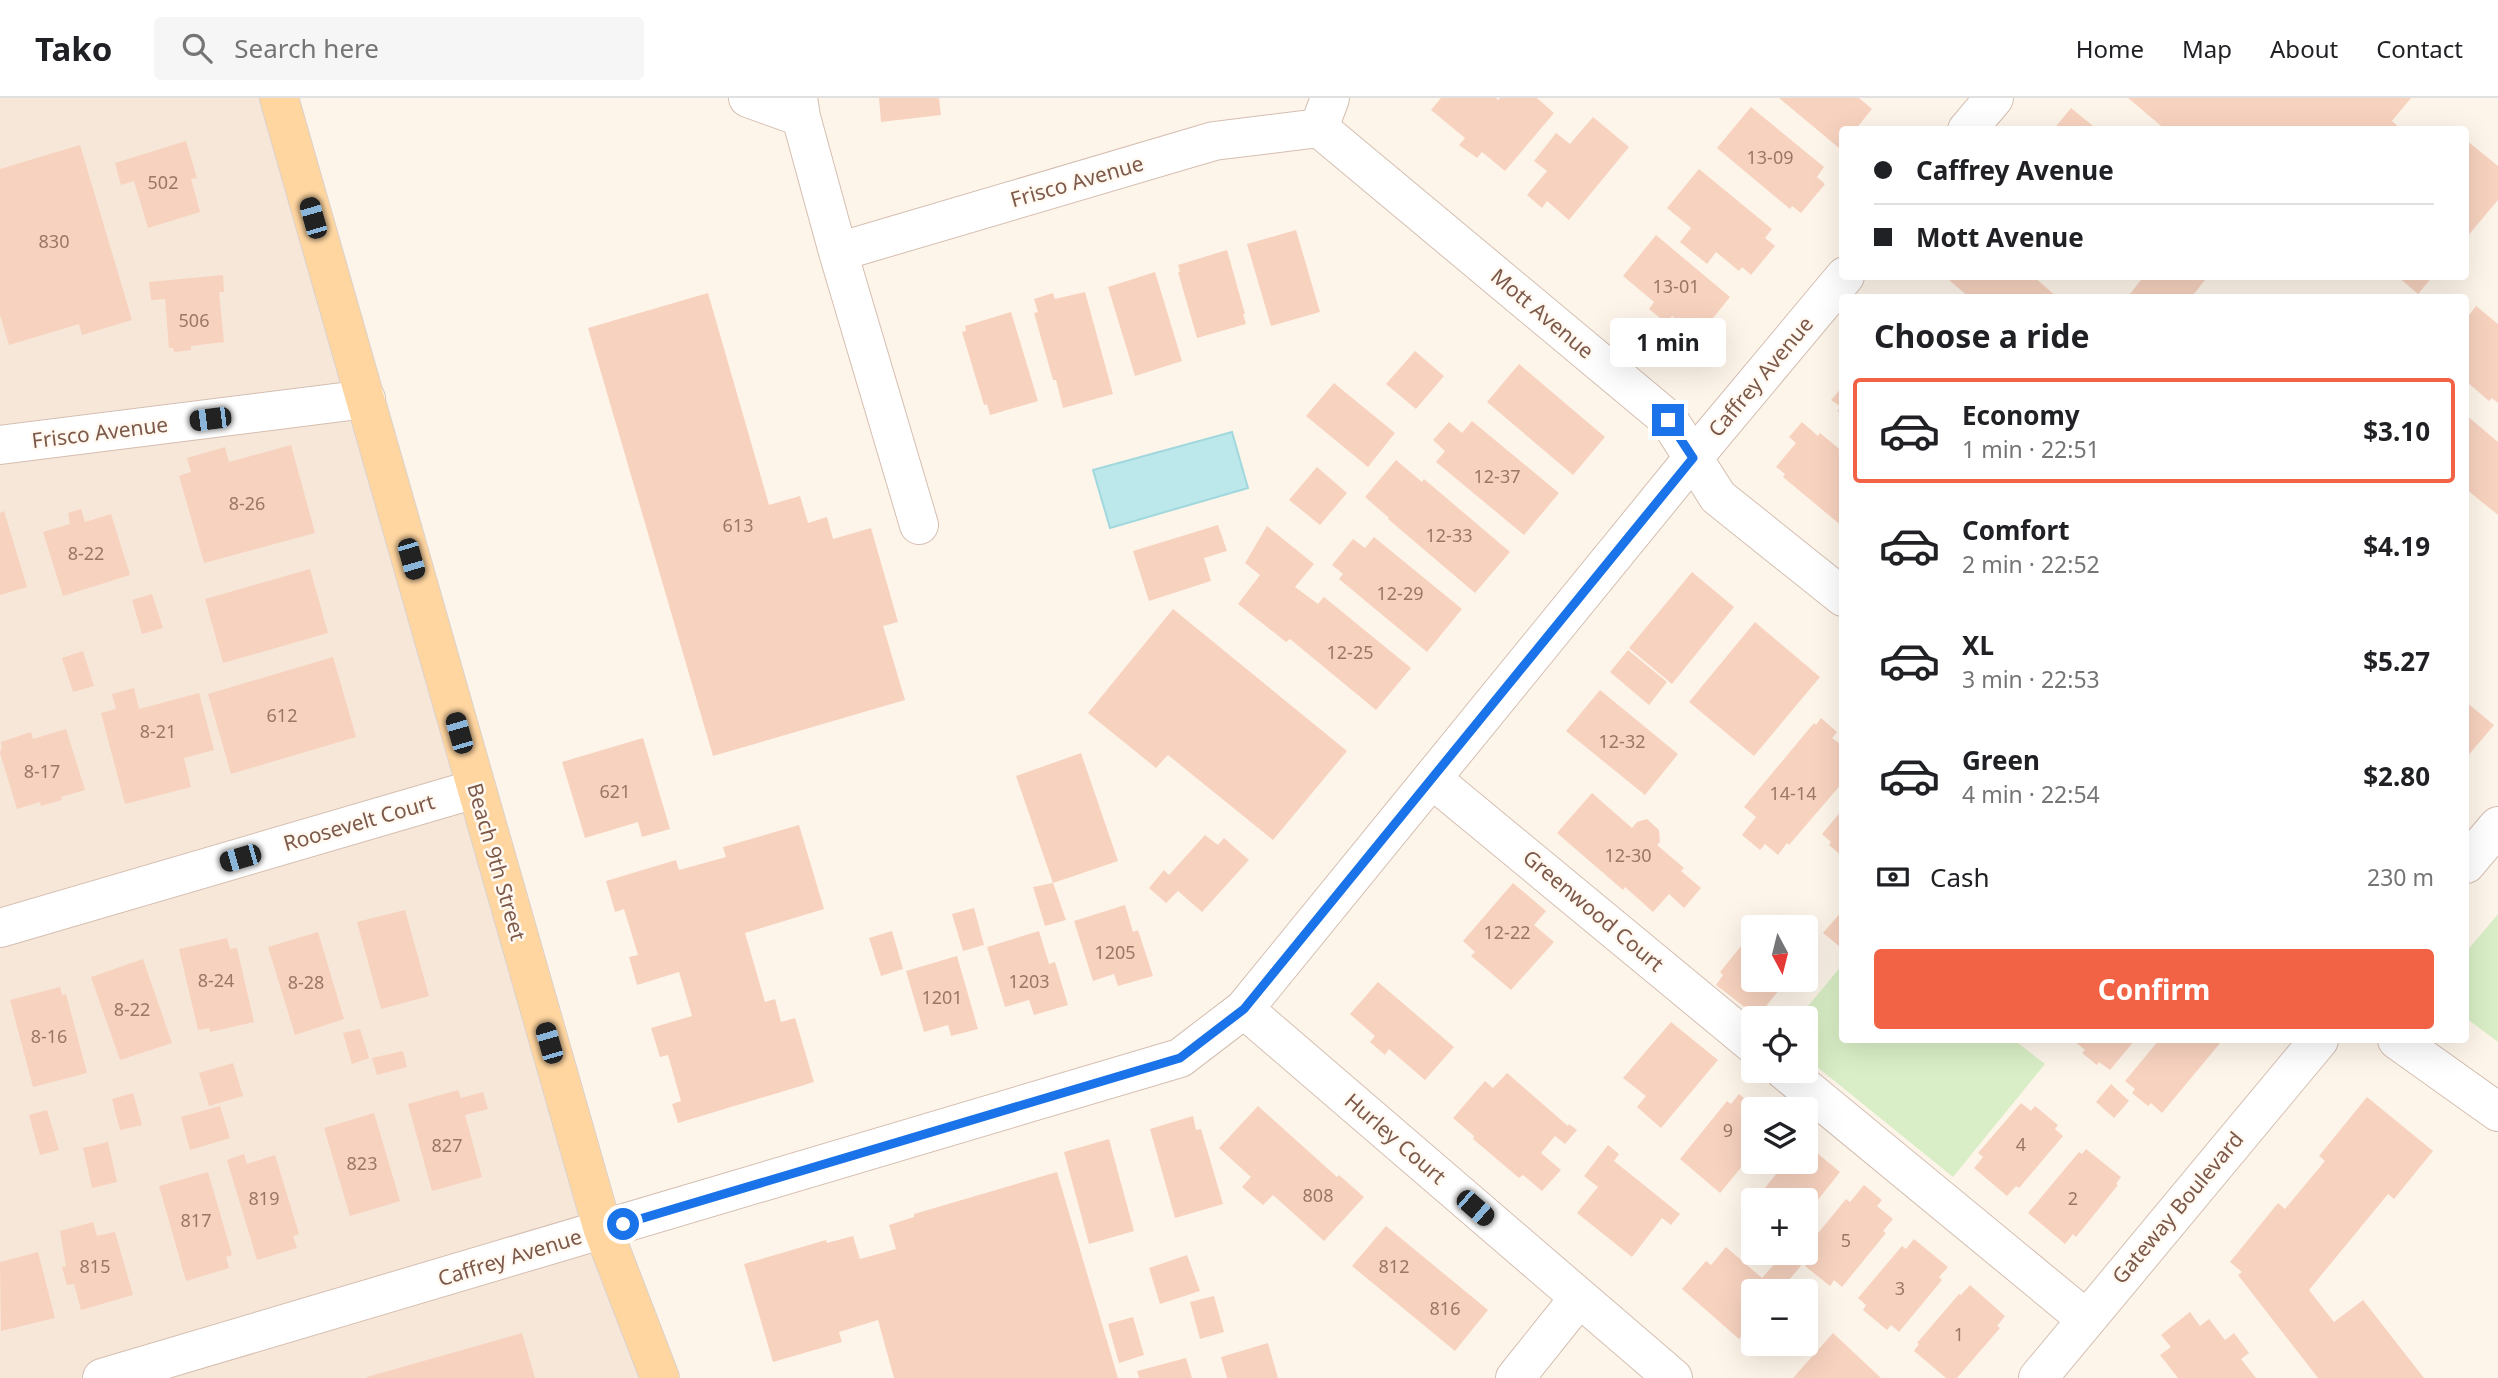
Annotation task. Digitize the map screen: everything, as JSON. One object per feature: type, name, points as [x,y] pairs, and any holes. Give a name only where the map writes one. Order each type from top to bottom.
[{"type":"main road","name":"Beach 9th Street","points":[[279,98],[603,1230],[660,1378]]},
{"type":"street","points":[[748,98],[799,107],[838,252],[919,525]]},
{"type":"street","points":[[1970,126],[1994,98]]},
{"type":"street","name":"Frisco Avenue","points":[[838,252],[1214,141],[1325,113]]},
{"type":"street","name":"Mott Avenue","points":[[1325,113],[1668,420],[1718,497],[1839,594]]},
{"type":"street","name":"Caffrey Avenue","points":[[102,1378],[1180,1058],[1244,1009],[1693,458],[1842,280]]},
{"type":"street","name":"Frisco Avenue","points":[[0,445],[366,399]]},
{"type":"street","name":"Greenwood Court","points":[[1432,779],[1741,1034]]},
{"type":"street","name":"Roosevelt Court","points":[[0,928],[475,789]]},
{"type":"street","points":[[2469,860],[2498,826]]},
{"type":"street","name":"Hurley Court","points":[[1244,1009],[1673,1378]]},
{"type":"street","name":"Gateway Boulevard","points":[[2038,1378],[2316,1043]]},
{"type":"street","points":[[2401,1043],[2498,1112]]},
{"type":"street","points":[[1800,1083],[2086,1319]]},
{"type":"street","points":[[1515,1378],[1579,1298]]},
{"type":"shaded area","points":[[0,98],[278,98],[665,1378],[0,1378]]},
{"type":"green space","points":[[2498,914],[2498,1042],[2469,1020],[2469,948]]},
{"type":"green space","points":[[1839,969],[1839,1043],[2018,1043],[2045,1064],[1953,1177],[1818,1068],[1818,1006],[1808,1006]]},
{"type":"water","points":[[1232,432],[1248,488],[1110,528],[1093,470]]},
{"type":"building","points":[[879,98],[939,98],[941,115],[881,122]]},
{"type":"building","points":[[1441,98],[1537,98],[1554,113],[1505,171],[1482,152],[1477,158],[1459,145],[1465,138],[1431,110]]},
{"type":"building","points":[[1779,98],[1859,98],[1872,109],[1858,126],[1839,126],[1839,148]]},
{"type":"building","points":[[2128,98],[2411,98],[2392,121],[2398,126],[2161,126]]},
{"type":"building","points":[[1751,107],[1824,167],[1817,177],[1825,184],[1801,213],[1792,206],[1790,209],[1717,148]]},
{"type":"building","points":[[2071,108],[2093,126],[2056,126]]},
{"type":"building","points":[[1593,117],[1629,147],[1569,220],[1547,201],[1542,208],[1527,195],[1547,171],[1534,161],[1556,133],[1570,144]]},
{"type":"building","points":[[186,141],[197,178],[191,179],[200,212],[148,228],[134,181],[121,185],[115,163]]},
{"type":"building","points":[[2469,142],[2498,166],[2498,200],[2469,234]]},
{"type":"building","points":[[80,145],[132,320],[82,335],[79,324],[9,345],[0,315],[0,169]]},
{"type":"building","points":[[1699,169],[1772,229],[1765,238],[1775,246],[1751,275],[1742,267],[1739,271],[1716,252],[1707,264],[1680,242],[1691,228],[1667,208]]},
{"type":"building","points":[[1296,230],[1320,312],[1271,326],[1247,244]]},
{"type":"building","points":[[1656,235],[1730,297],[1697,338],[1672,316],[1666,323],[1649,309],[1654,302],[1623,276]]},
{"type":"building","points":[[1227,250],[1246,324],[1197,338],[1178,265]]},
{"type":"building","points":[[1155,272],[1182,361],[1135,376],[1108,287]]},
{"type":"building","points":[[223,275],[224,292],[219,292],[224,342],[191,346],[191,350],[174,352],[173,348],[169,348],[165,299],[151,300],[149,282]]},
{"type":"building","points":[[1949,280],[2038,280],[2053,294],[1965,294]]},
{"type":"building","points":[[2141,280],[2205,280],[2194,294],[2130,294]]},
{"type":"building","points":[[2402,280],[2430,280],[2418,294]]},
{"type":"building","points":[[1085,292],[1113,394],[1063,408],[1034,313],[1038,312],[1034,299],[1053,293],[1055,299]]},
{"type":"building","points":[[708,293],[769,505],[800,496],[808,523],[827,517],[833,539],[871,528],[898,622],[883,626],[905,700],[713,756],[588,328]]},
{"type":"building","points":[[2476,306],[2498,324],[2498,403],[2492,398],[2489,401],[2469,384],[2469,315]]},
{"type":"building","points":[[1011,312],[1038,401],[990,415],[987,404],[984,405],[962,332],[966,331],[965,326]]},
{"type":"building","points":[[1415,351],[1444,376],[1416,409],[1386,384]]},
{"type":"building","points":[[1519,364],[1605,437],[1573,475],[1487,402]]},
{"type":"building","points":[[1334,383],[1395,433],[1368,467],[1306,416]]},
{"type":"building","points":[[1839,391],[1839,406],[1831,400]]},
{"type":"building","points":[[2469,418],[2498,442],[2498,515],[2469,491]]},
{"type":"building","points":[[1472,421],[1559,493],[1524,535],[1436,462],[1445,451],[1433,440],[1449,422],[1462,433]]},
{"type":"building","points":[[1802,422],[1839,449],[1839,524],[1783,477],[1785,474],[1776,467],[1796,443],[1789,437]]},
{"type":"building","points":[[291,445],[315,533],[204,563],[179,476],[191,472],[187,458],[225,447],[229,462]]},
{"type":"building","points":[[1396,460],[1422,482],[1424,479],[1510,552],[1475,593],[1365,497]]},
{"type":"building","points":[[1317,467],[1347,493],[1320,525],[1289,500]]},
{"type":"building","points":[[81,509],[85,522],[111,514],[130,575],[63,596],[43,532],[70,524],[68,513]]},
{"type":"building","points":[[4,511],[27,587],[0,595],[0,513]]},
{"type":"building","points":[[1218,525],[1227,551],[1204,558],[1211,581],[1149,601],[1133,551]]},
{"type":"building","points":[[1267,526],[1314,564],[1295,587],[1318,604],[1324,597],[1411,668],[1376,710],[1290,639],[1286,642],[1238,604],[1260,575],[1245,563]]},
{"type":"building","points":[[1374,537],[1462,609],[1427,652],[1339,579],[1343,574],[1332,565],[1353,539],[1365,548]]},
{"type":"building","points":[[310,569],[328,633],[223,663],[205,599]]},
{"type":"building","points":[[1692,572],[1734,607],[1672,684],[1629,648]]},
{"type":"building","points":[[152,594],[163,628],[142,634],[132,600]]},
{"type":"building","points":[[1173,609],[1347,751],[1273,840],[1168,755],[1156,768],[1088,713]]},
{"type":"building","points":[[1755,622],[1820,677],[1754,756],[1689,702]]},
{"type":"building","points":[[1628,650],[1667,682],[1649,705],[1610,672]]},
{"type":"building","points":[[83,651],[94,686],[73,692],[62,658]]},
{"type":"building","points":[[333,657],[356,737],[231,774],[208,694]]},
{"type":"building","points":[[134,688],[139,709],[199,693],[214,750],[184,758],[191,787],[125,804],[101,713],[116,709],[112,694]]},
{"type":"building","points":[[1600,690],[1678,754],[1645,795],[1566,731]]},
{"type":"building","points":[[2469,704],[2494,725],[2469,754]]},
{"type":"building","points":[[1821,718],[1837,732],[1832,738],[1839,743],[1839,787],[1778,855],[1765,844],[1760,850],[1742,835],[1756,817],[1744,807],[1814,723],[1816,725]]},
{"type":"building","points":[[66,729],[85,790],[41,806],[40,802],[17,809],[0,753],[1,742],[31,732],[33,739]]},
{"type":"building","points":[[643,738],[670,829],[642,837],[638,822],[585,838],[562,762]]},
{"type":"building","points":[[1081,753],[1118,861],[1053,883],[1016,776]]},
{"type":"building","points":[[1592,793],[1632,828],[1637,822],[1647,819],[1659,830],[1660,842],[1657,845],[1684,868],[1681,871],[1701,888],[1684,908],[1669,894],[1653,912],[1557,833]]},
{"type":"building","points":[[1839,814],[1839,854],[1822,834]]},
{"type":"building","points":[[799,825],[824,909],[745,933],[765,1002],[775,999],[781,1022],[795,1018],[814,1082],[678,1123],[672,1104],[681,1101],[668,1055],[660,1057],[651,1028],[692,1016],[679,972],[637,985],[629,957],[638,955],[624,909],[615,912],[606,881],[676,860],[679,870],[726,857],[723,847]]},
{"type":"building","points":[[1205,835],[1218,845],[1224,838],[1249,860],[1202,912],[1178,891],[1166,903],[1149,888],[1164,870],[1169,875]]},
{"type":"building","points":[[1053,883],[1066,920],[1045,926],[1033,887]]},
{"type":"building","points":[[1513,883],[1546,911],[1534,925],[1554,942],[1511,990],[1471,956],[1475,952],[1463,941]]},
{"type":"building","points":[[1125,905],[1133,932],[1138,930],[1153,976],[1118,986],[1114,974],[1093,981],[1074,921]]},
{"type":"building","points":[[974,908],[984,945],[963,951],[952,914]]},
{"type":"building","points":[[405,910],[429,996],[381,1009],[357,922]]},
{"type":"building","points":[[1839,915],[1839,946],[1823,933]]},
{"type":"building","points":[[892,931],[903,969],[881,976],[869,938]]},
{"type":"building","points":[[1039,931],[1049,964],[1055,962],[1068,1005],[1034,1015],[1029,1000],[1005,1007],[987,947]]},
{"type":"building","points":[[318,932],[344,1019],[295,1035],[268,947]]},
{"type":"building","points":[[227,938],[230,949],[237,948],[254,1022],[210,1032],[209,1028],[198,1030],[179,949]]},
{"type":"building","points":[[1741,946],[1741,992],[1777,992],[1766,1006],[1743,1006],[1716,985],[1723,975],[1720,972]]},
{"type":"building","points":[[957,956],[978,1029],[951,1036],[948,1025],[924,1032],[906,971]]},
{"type":"building","points":[[143,959],[172,1043],[120,1060],[91,977]]},
{"type":"building","points":[[1378,982],[1454,1047],[1425,1080],[1389,1049],[1385,1055],[1370,1042],[1375,1036],[1350,1014]]},
{"type":"building","points":[[60,987],[62,995],[66,994],[87,1073],[33,1087],[10,1000]]},
{"type":"building","points":[[1671,1022],[1718,1060],[1661,1128],[1637,1107],[1646,1096],[1623,1078]]},
{"type":"building","points":[[360,1029],[369,1058],[352,1064],[343,1033]]},
{"type":"building","points":[[2077,1043],[2132,1043],[2110,1070],[2099,1062],[2097,1065],[2082,1053],[2085,1050]]},
{"type":"building","points":[[2157,1043],[2220,1043],[2162,1113],[2151,1103],[2148,1106],[2132,1093],[2135,1089],[2125,1081]]},
{"type":"building","points":[[403,1051],[407,1067],[377,1075],[372,1058]]},
{"type":"building","points":[[233,1063],[243,1096],[209,1106],[199,1073]]},
{"type":"building","points":[[1507,1073],[1568,1126],[1569,1124],[1577,1130],[1565,1144],[1555,1136],[1541,1153],[1561,1170],[1542,1191],[1523,1175],[1519,1178],[1453,1118],[1485,1081],[1493,1088]]},
{"type":"building","points":[[2111,1084],[2129,1101],[2114,1118],[2096,1102]]},
{"type":"building","points":[[458,1090],[461,1098],[483,1092],[488,1109],[465,1115],[482,1177],[432,1191],[408,1104]]},
{"type":"building","points":[[133,1093],[142,1125],[120,1130],[112,1099]]},
{"type":"building","points":[[1739,1094],[1743,1097],[1741,1168],[1720,1193],[1680,1159],[1727,1101],[1731,1104]]},
{"type":"building","points":[[2367,1097],[2433,1151],[2394,1199],[2388,1194],[2309,1290],[2334,1322],[2363,1300],[2424,1378],[2318,1378],[2238,1275],[2242,1272],[2230,1262],[2278,1203],[2285,1209],[2325,1161],[2319,1156]]},
{"type":"building","points":[[2021,1103],[2031,1111],[2035,1106],[2058,1125],[2055,1129],[2063,1136],[2019,1188],[2016,1186],[2007,1196],[1974,1168],[1983,1157],[1978,1153]]},
{"type":"building","points":[[220,1106],[230,1138],[190,1150],[181,1117]]},
{"type":"building","points":[[1258,1106],[1337,1177],[1339,1175],[1364,1197],[1324,1241],[1273,1195],[1263,1205],[1242,1187],[1251,1177],[1219,1148]]},
{"type":"building","points":[[47,1110],[59,1150],[40,1155],[29,1115]]},
{"type":"building","points":[[374,1113],[400,1201],[350,1216],[324,1128]]},
{"type":"building","points":[[1193,1116],[1196,1130],[1201,1129],[1223,1204],[1175,1218],[1150,1129]]},
{"type":"building","points":[[1109,1139],[1134,1231],[1089,1244],[1064,1152]]},
{"type":"building","points":[[108,1142],[117,1182],[92,1188],[83,1148]]},
{"type":"building","points":[[1608,1145],[1619,1154],[1614,1161],[1680,1214],[1671,1225],[1662,1218],[1632,1257],[1577,1213],[1598,1187],[1584,1176]]},
{"type":"building","points":[[2086,1149],[2121,1177],[2116,1184],[2118,1185],[2076,1237],[2073,1234],[2065,1244],[2028,1213],[2079,1152],[2082,1154]]},
{"type":"building","points":[[244,1154],[247,1164],[275,1155],[299,1234],[293,1236],[297,1248],[257,1260],[227,1160]]},
{"type":"building","points":[[1818,1154],[1840,1172],[1818,1200],[1818,1188],[1765,1188],[1776,1174],[1818,1174]]},
{"type":"building","points":[[208,1172],[232,1255],[226,1257],[229,1268],[186,1281],[159,1186]]},
{"type":"building","points":[[1057,1172],[1118,1378],[894,1378],[878,1320],[839,1332],[842,1342],[773,1362],[744,1264],[826,1240],[827,1243],[853,1236],[860,1259],[896,1249],[889,1225],[914,1217],[914,1214]]},
{"type":"building","points":[[1864,1185],[1882,1200],[1877,1206],[1893,1219],[1883,1231],[1886,1233],[1842,1287],[1834,1280],[1830,1286],[1805,1266],[1818,1265],[1818,1233],[1846,1199],[1850,1202]]},
{"type":"building","points":[[93,1222],[97,1236],[115,1232],[133,1295],[81,1310],[74,1284],[67,1285],[62,1267],[66,1266],[60,1231]]},
{"type":"building","points":[[1386,1226],[1488,1310],[1455,1351],[1352,1266]]},
{"type":"building","points":[[1914,1239],[1948,1267],[1939,1277],[1942,1280],[1899,1332],[1891,1325],[1887,1330],[1863,1310],[1866,1305],[1858,1298],[1902,1246],[1906,1249]]},
{"type":"building","points":[[1726,1247],[1741,1260],[1741,1265],[1747,1265],[1762,1278],[1773,1265],[1802,1265],[1790,1279],[1741,1279],[1739,1339],[1682,1289],[1706,1261],[1711,1265]]},
{"type":"building","points":[[38,1252],[55,1318],[1,1331],[0,1262]]},
{"type":"building","points":[[1187,1255],[1200,1291],[1160,1304],[1149,1268]]},
{"type":"building","points":[[1970,1285],[2005,1316],[1997,1326],[2000,1328],[1957,1378],[1946,1378],[1914,1351],[1919,1344],[1917,1343]]},
{"type":"building","points":[[1214,1296],[1224,1332],[1200,1339],[1190,1302]]},
{"type":"building","points":[[2190,1312],[2200,1326],[2209,1319],[2225,1340],[2234,1333],[2249,1353],[2241,1359],[2256,1378],[2178,1378],[2160,1355],[2171,1347],[2161,1335]]},
{"type":"building","points":[[1133,1317],[1144,1355],[1119,1363],[1108,1324]]},
{"type":"building","points":[[522,1333],[535,1378],[367,1378],[367,1377]]},
{"type":"building","points":[[1833,1333],[1881,1378],[1793,1378],[1813,1356],[1818,1356],[1818,1350]]},
{"type":"building","points":[[1268,1343],[1278,1378],[1227,1378],[1221,1357]]},
{"type":"building","points":[[1186,1358],[1192,1378],[1139,1378],[1137,1371]]},
{"type":"route","points":[[623,1224],[1180,1058],[1244,1009],[1693,458],[1668,420]]}]
